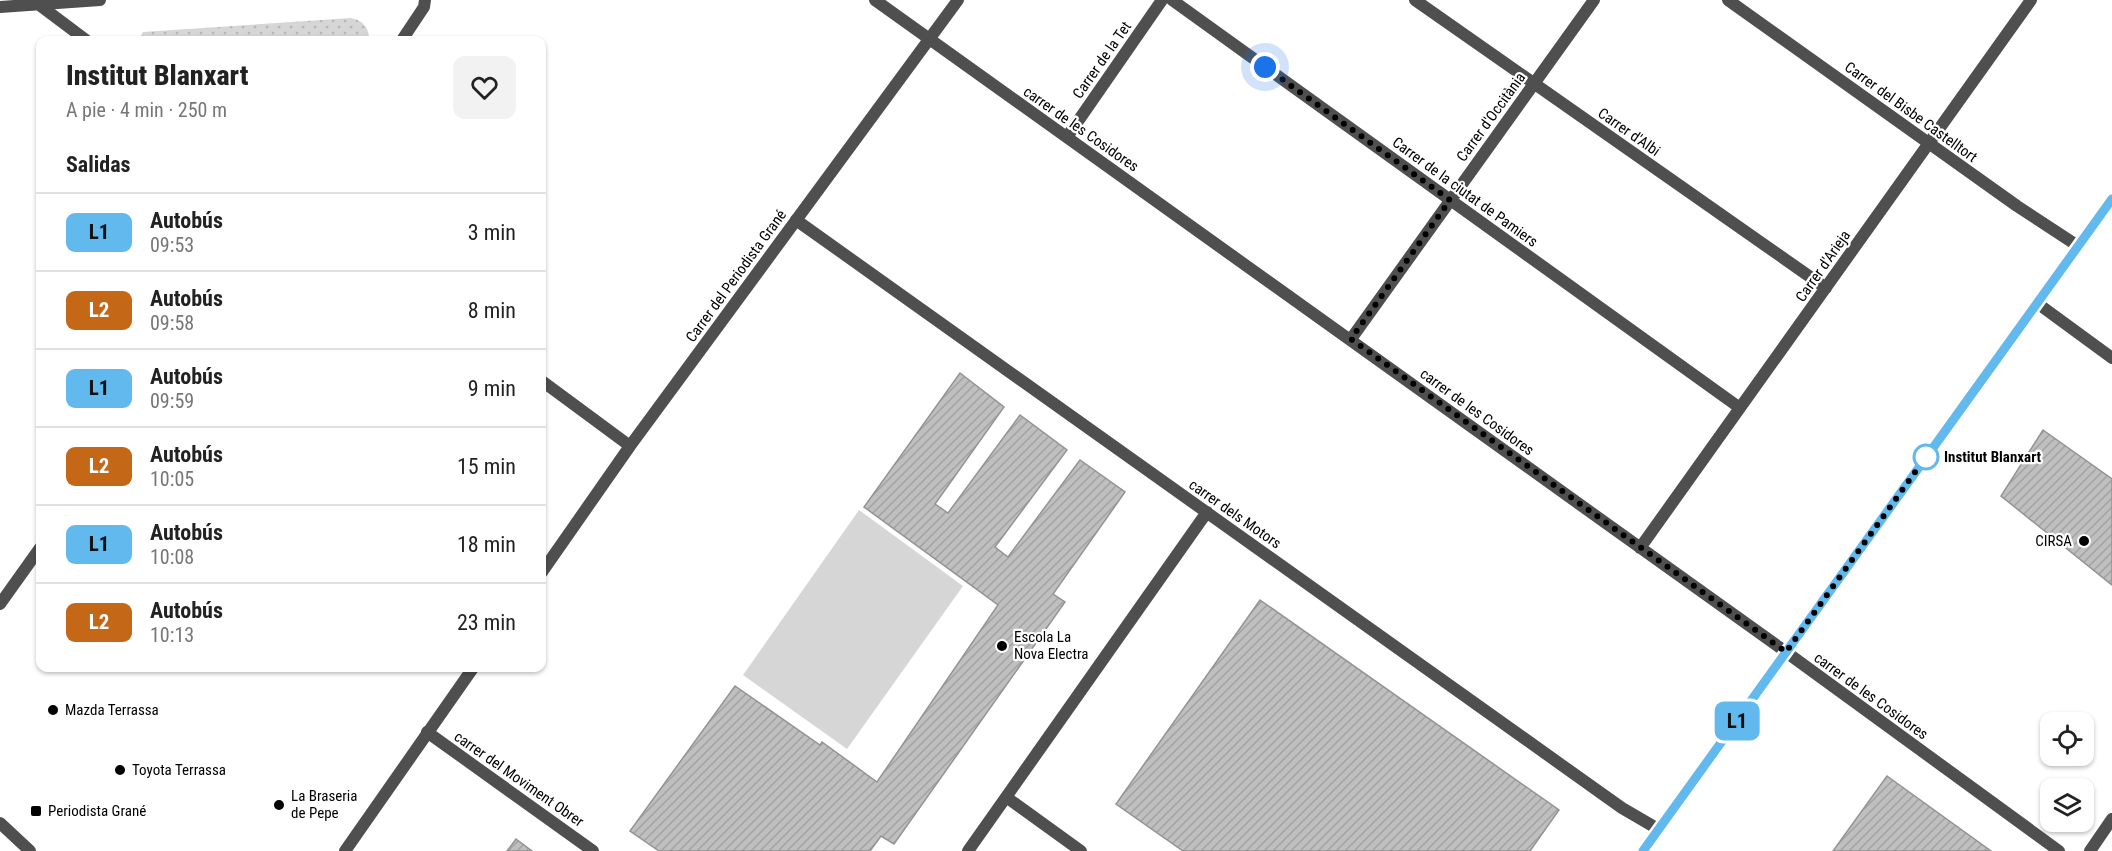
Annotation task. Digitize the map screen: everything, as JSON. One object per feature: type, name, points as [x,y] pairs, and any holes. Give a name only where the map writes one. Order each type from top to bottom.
[{"type":"street","points":[[0,7],[100,0]]},
{"type":"street","points":[[405,36],[424,7],[425,0]]},
{"type":"street","name":"carrer de les Cosidores","points":[[875,0],[1351,339],[2059,851]]},
{"type":"street","name":"Carrer del Periodista Grané","points":[[546,566],[630,446],[958,0]]},
{"type":"street","name":"Carrer de la Tet","points":[[1067,137],[1162,0]]},
{"type":"street","name":"Carrer de la ciutat de Pamiers","points":[[1172,0],[1740,408]]},
{"type":"street","name":"Carrer d'Albi","points":[[1415,0],[1826,288]]},
{"type":"street","name":"Carrer d'Occitània","points":[[1351,339],[1594,0]]},
{"type":"street","name":"Carrer del Bisbe Castelltort","points":[[1728,0],[2017,206],[2078,246]]},
{"type":"street","name":"Carrer d'Arieja","points":[[1640,548],[2031,0]]},
{"type":"street","points":[[38,4],[81,36]]},
{"type":"street","points":[[1643,851],[2112,199]]},
{"type":"street","name":"carrer dels Motors","points":[[796,220],[1622,808],[1658,830]]},
{"type":"street","points":[[2037,303],[2112,358]]},
{"type":"street","points":[[546,384],[630,446]]},
{"type":"street","points":[[968,851],[1207,512]]},
{"type":"street","points":[[0,604],[36,554]]},
{"type":"street","points":[[345,851],[470,672]]},
{"type":"street","name":"carrer del Moviment Obrer","points":[[427,732],[593,851]]},
{"type":"street","points":[[1006,797],[1081,851]]},
{"type":"street","points":[[2090,851],[2112,819]]},
{"type":"street","points":[[0,823],[30,851]]},
{"type":"shaded area","points":[[351,18],[365,26],[368,36],[141,36],[143,32]]},
{"type":"shaded area","points":[[859,510],[963,586],[847,749],[743,675]]},
{"type":"building","name":"Escola La Nova Electra","points":[[960,373],[1004,407],[935,504],[948,513],[1020,415],[1067,450],[995,547],[1008,557],[1080,460],[1125,492],[1053,594],[1065,602],[894,844],[881,836],[870,851],[659,851],[630,831],[735,686],[820,745],[822,742],[877,782],[998,605],[864,507]]},
{"type":"building","name":"CIRSA","points":[[2043,430],[2112,479],[2112,585],[2001,496]]},
{"type":"building","points":[[1260,600],[1559,810],[1530,851],[1183,851],[1116,804]]},
{"type":"building","points":[[1887,776],[1991,851],[1833,851]]},
{"type":"building","points":[[516,839],[532,851],[507,851]]},
{"type":"bus line","name":"L1","points":[[1643,851],[2112,199]]},
{"type":"place","name":"Institut Blanxart","points":[[1926,457]]},
{"type":"place","name":"CIRSA","points":[[2084,541]]},
{"type":"place","name":"Escola La Nova Electra","points":[[1002,646]]},
{"type":"place","name":"Mazda Terrassa","points":[[53,710]]},
{"type":"place","name":"Toyota Terrassa","points":[[120,770]]},
{"type":"place","name":"La Braseria de Pepe","points":[[279,805]]},
{"type":"place","name":"Periodista Grané","points":[[36,811]]},
{"type":"route","points":[[1265,67],[1450,200],[1351,339],[1786,652],[1931,450],[1926,457]]}]
